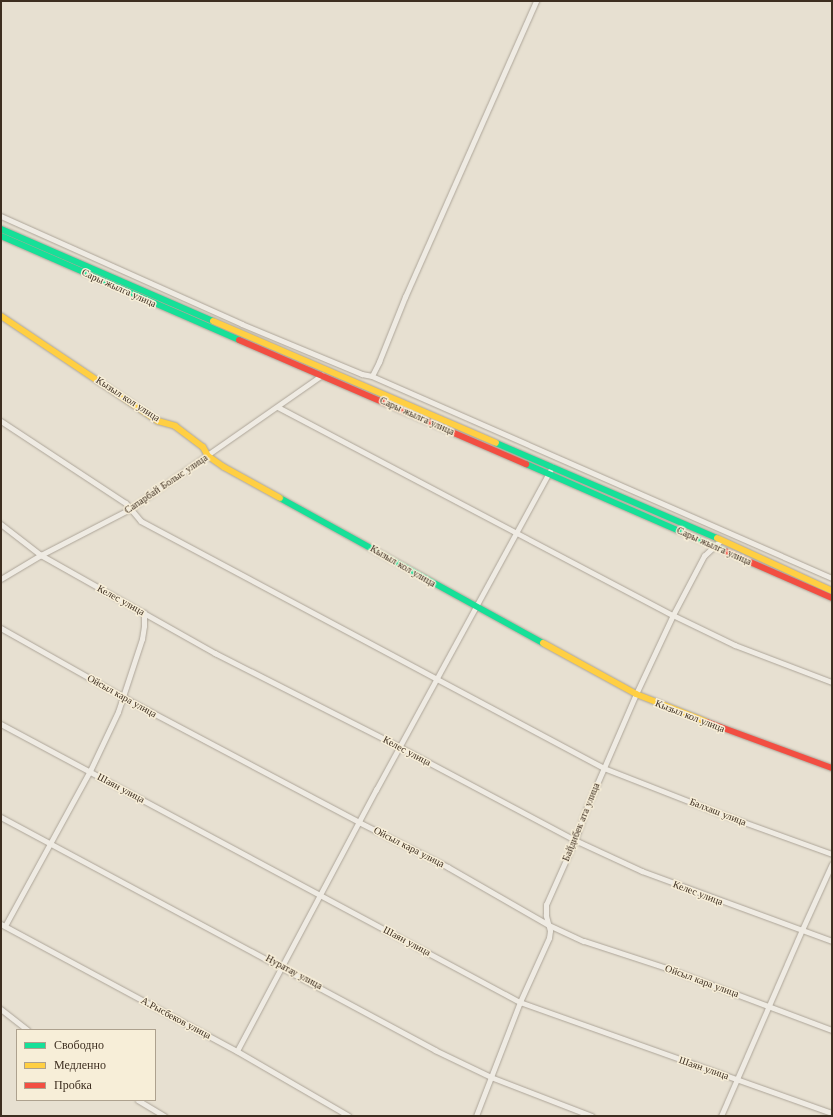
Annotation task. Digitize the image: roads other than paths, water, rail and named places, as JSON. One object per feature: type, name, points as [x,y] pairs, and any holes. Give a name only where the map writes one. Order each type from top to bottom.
[{"type":"main road","name":"Сары жылга улица","points":[[1,229],[721,540],[832,591]]},
{"type":"main road","name":"Сары жылга улица","points":[[1,236],[832,598]]},
{"type":"main road","name":"Кызыл кол улица","points":[[1,316],[158,421],[175,426],[203,447],[208,456],[224,467],[247,481],[386,555],[476,607],[636,694],[716,726],[832,768]]},
{"type":"street","points":[[372,376],[536,1]]},
{"type":"street","points":[[1,216],[242,324],[362,374],[372,376],[832,578]]},
{"type":"street","name":"Сапарбай Болыс улица","points":[[1,579],[41,555],[130,509],[322,375]]},
{"type":"street","points":[[278,407],[673,615],[735,645],[832,682]]},
{"type":"street","name":"Балхаш улица","points":[[1,421],[126,503],[141,521],[604,768],[719,813],[832,854]]},
{"type":"street","points":[[237,1051],[320,894],[552,467]]},
{"type":"street","name":"Келес улица","points":[[1,524],[41,555],[215,653],[400,747],[575,840],[642,871],[832,941]]},
{"type":"street","name":"Байдибек ата улица","points":[[476,1116],[520,1002],[549,938],[546,905],[575,840],[604,768],[636,694],[673,615],[704,556],[716,547],[721,540]]},
{"type":"street","points":[[3,925],[51,843],[90,771],[114,722],[142,639],[144,613]]},
{"type":"street","name":"Ойсыл кара улица","points":[[1,628],[123,697],[359,822],[448,866],[549,925],[584,941],[770,1006],[832,1030]]},
{"type":"street","name":"Шаян улица","points":[[1,724],[520,1002],[832,1113]]},
{"type":"street","name":"Нуратау улица","points":[[1,817],[282,966],[435,1050],[491,1077],[592,1116]]},
{"type":"street","points":[[722,1116],[832,864]]},
{"type":"street","name":"А.Рысбеков улица","points":[[3,925],[237,1051],[349,1116]]},
{"type":"street","points":[[1,1009],[27,1029]]},
{"type":"street","points":[[140,1101],[165,1116]]}]
